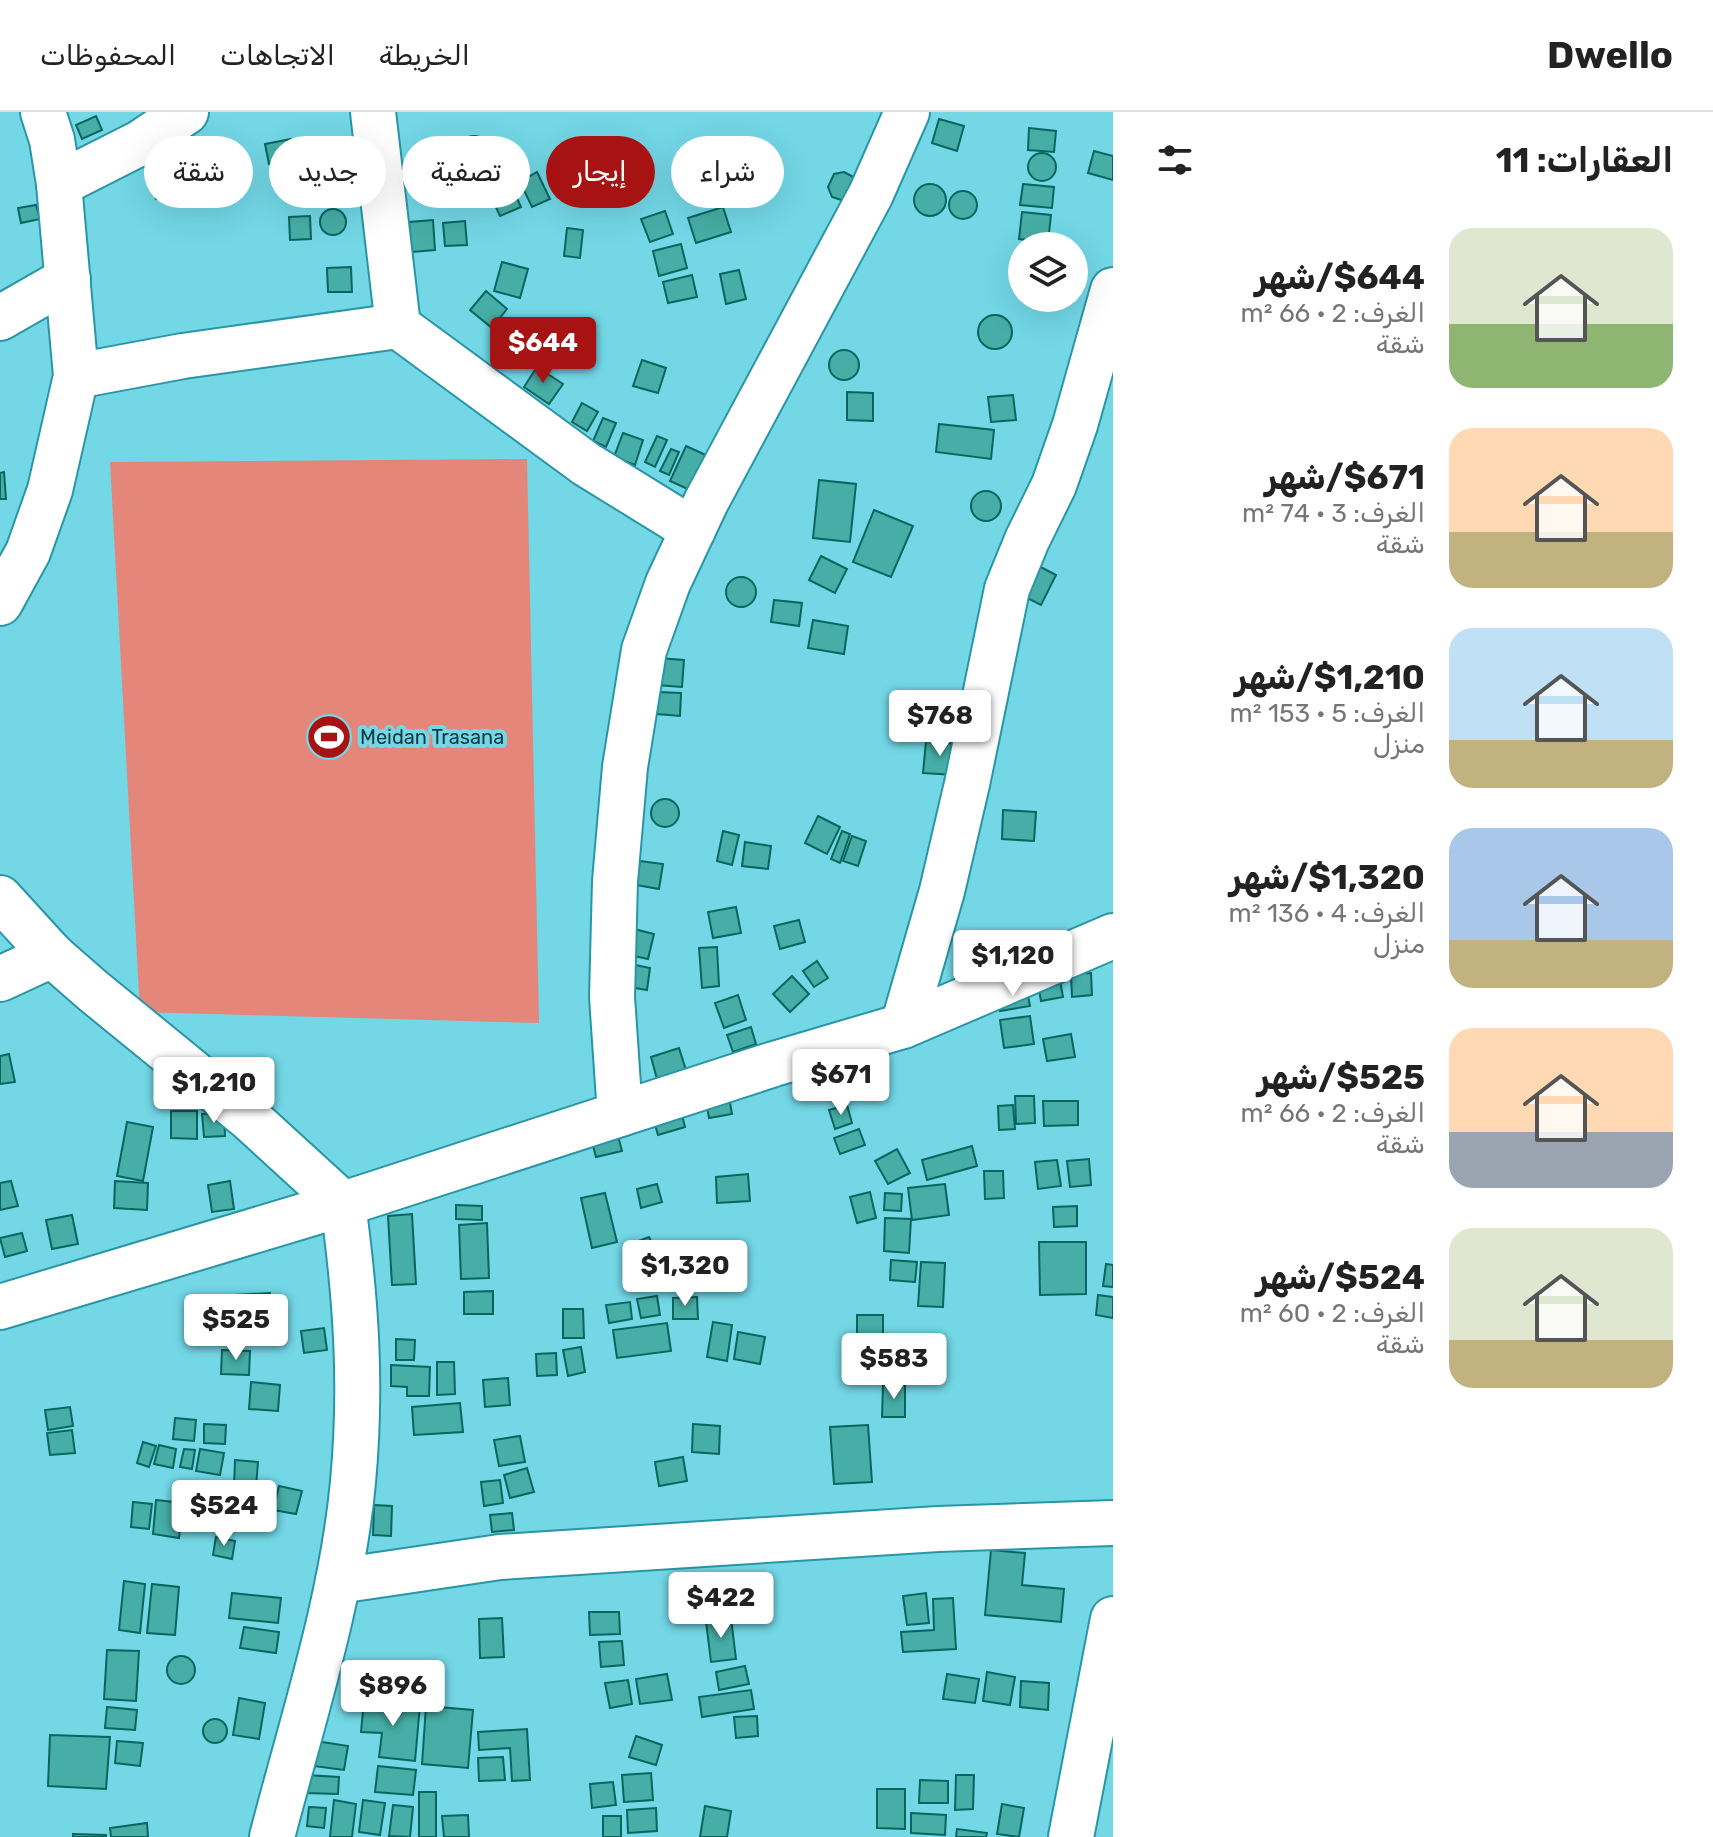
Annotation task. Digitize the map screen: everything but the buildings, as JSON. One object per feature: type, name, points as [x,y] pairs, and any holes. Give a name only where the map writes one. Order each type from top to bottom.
[{"type":"street","points":[[0,603],[28,552],[50,490],[76,376],[59,184],[52,140],[43,112]]},
{"type":"street","points":[[59,184],[140,143],[186,112]]},
{"type":"street","points":[[373,112],[398,326]]},
{"type":"street","points":[[620,1114],[612,997],[615,881],[625,767],[644,650],[668,583],[693,530],[871,194],[907,112]]},
{"type":"street","points":[[0,318],[68,279]]},
{"type":"street","points":[[903,1026],[942,891],[964,799],[1007,589],[1054,485],[1075,425],[1113,290]]},
{"type":"street","points":[[76,376],[183,356],[398,326],[586,464],[693,530]]},
{"type":"street","points":[[0,898],[52,955],[250,1119],[343,1204],[355,1295],[359,1384],[353,1483],[338,1581],[272,1837]]},
{"type":"street","points":[[0,1307],[343,1204],[774,1064],[903,1026],[1113,936]]},
{"type":"street","points":[[0,979],[52,955]]},
{"type":"street","points":[[338,1581],[500,1557],[938,1529],[1113,1523]]},
{"type":"street","points":[[1071,1837],[1113,1619]]},
{"type":"shaded area","name":"Meidan Trasana","points":[[527,459],[539,1023],[140,1012],[110,462]]},
{"type":"place","name":"Meidan Trasana","points":[[329,737]]}]
